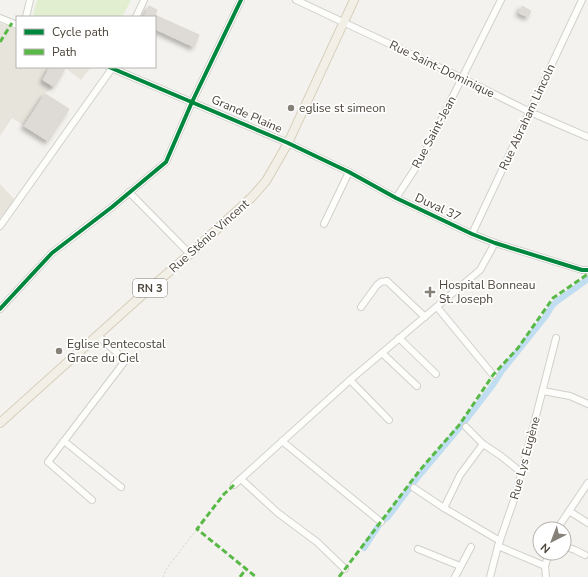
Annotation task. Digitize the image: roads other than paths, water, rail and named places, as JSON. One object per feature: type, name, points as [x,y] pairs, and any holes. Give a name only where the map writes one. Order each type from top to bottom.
[{"type":"main road","name":"Rue Sténio Vincent","points":[[0,423],[190,254],[252,197],[266,182],[288,143],[354,0]]},
{"type":"street","points":[[26,16],[30,0]]},
{"type":"street","points":[[136,16],[144,0]]},
{"type":"street","points":[[0,309],[52,253],[166,162],[192,102],[241,0]]},
{"type":"street","name":"Rue Saint-Dominique","points":[[296,0],[462,78],[530,112],[588,137]]},
{"type":"street","name":"Rue Saint-Jean","points":[[396,198],[422,158],[501,0]]},
{"type":"street","name":"Rue Abraham Lincoln","points":[[472,234],[582,0]]},
{"type":"street","points":[[0,18],[16,25]]},
{"type":"street","points":[[0,224],[110,68]]},
{"type":"street","name":"Grande Plaine","points":[[113,68],[288,143]]},
{"type":"street","name":"Duval 37","points":[[288,143],[349,172],[396,198],[472,234],[582,270],[588,270]]},
{"type":"street","points":[[324,224],[349,172]]},
{"type":"street","points":[[129,192],[190,254]]},
{"type":"street","points":[[234,485],[350,380],[480,270],[495,242]]},
{"type":"street","points":[[361,307],[377,285],[381,282],[388,281],[425,317]]},
{"type":"street","points":[[437,307],[493,374]]},
{"type":"street","points":[[92,500],[48,464],[49,460],[125,361],[97,336]]},
{"type":"street","points":[[399,338],[436,374]]},
{"type":"street","name":"Rue Lys Eugène","points":[[490,577],[499,543],[522,473],[556,338]]},
{"type":"street","points":[[382,353],[418,386]]},
{"type":"street","points":[[350,380],[389,420]]},
{"type":"street","points":[[542,391],[570,396],[588,404]]},
{"type":"street","points":[[466,427],[483,444],[522,473]]},
{"type":"street","points":[[64,441],[121,487]]},
{"type":"street","points":[[282,442],[381,522]]},
{"type":"street","points":[[444,508],[460,475],[483,444]]},
{"type":"street","points":[[241,478],[278,513],[317,542],[345,569]]},
{"type":"street","points":[[563,521],[588,483]]},
{"type":"street","points":[[414,488],[499,543],[545,566]]},
{"type":"street","points":[[569,511],[588,523]]},
{"type":"street","points":[[455,577],[471,547]]},
{"type":"street","points":[[418,549],[460,566]]},
{"type":"street","points":[[572,549],[585,555]]},
{"type":"street","points":[[546,577],[545,566],[547,561]]},
{"type":"waterway","points":[[364,548],[381,522],[388,517],[418,477],[466,420],[502,371],[546,316],[552,306],[588,279]]},
{"type":"place","name":"eglise st simeon","points":[[291,108]]},
{"type":"place","name":"Hospital Bonneau St. Joseph","points":[[430,292]]},
{"type":"place","name":"Eglise Pentecostal Grace du Ciel","points":[[59,351]]}]
